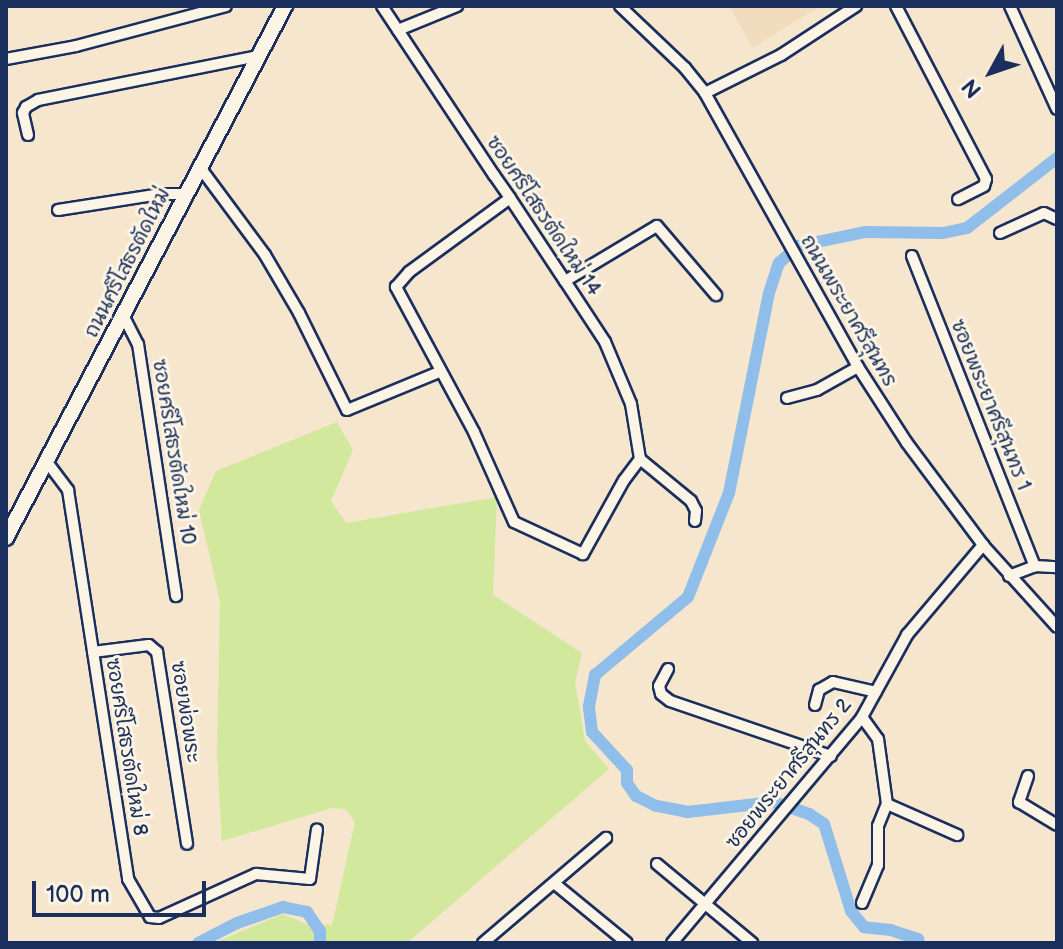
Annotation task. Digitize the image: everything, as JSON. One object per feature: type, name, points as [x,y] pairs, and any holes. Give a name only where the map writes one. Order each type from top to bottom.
[{"type":"street","points":[[6,59],[76,46],[226,6]]},
{"type":"street","name":"ซอยศรีโสธรตัดใหม่ 14","points":[[382,6],[605,342],[621,375],[637,426],[640,459]]},
{"type":"street","points":[[398,30],[457,6]]},
{"type":"street","name":"ถนนพระยาศรีสุนทร","points":[[620,6],[685,68],[705,93],[858,367],[933,481],[1009,576],[1057,627]]},
{"type":"street","points":[[705,93],[781,55],[856,6]]},
{"type":"street","points":[[896,6],[986,179],[984,186],[958,199]]},
{"type":"street","points":[[1010,6],[1057,109]]},
{"type":"street","name":"ถนนศรีโสธรตัดใหม่","points":[[6,538],[124,317],[283,7]]},
{"type":"street","points":[[28,135],[23,113],[26,107],[38,100],[259,56]]},
{"type":"street","points":[[199,166],[265,255],[299,313],[347,410],[439,372]]},
{"type":"street","points":[[58,210],[160,194],[186,194]]},
{"type":"street","points":[[510,198],[399,280],[399,297],[474,432],[514,522],[583,554],[624,480],[640,459],[691,501],[696,511],[695,521]]},
{"type":"street","points":[[1000,233],[1044,213],[1051,213],[1057,219]]},
{"type":"street","points":[[565,281],[657,226],[716,295]]},
{"type":"street","name":"ซอยพระยาศรีสุนทร 1","points":[[912,256],[1035,566]]},
{"type":"street","name":"ซอยศรีโสธรตัดใหม่ 10","points":[[124,317],[138,344],[176,596]]},
{"type":"street","points":[[787,398],[817,390],[858,367]]},
{"type":"street","name":"ซอยศรีโสธรตัดใหม่ 8","points":[[47,462],[68,490],[128,879],[150,917],[159,918],[256,874],[310,879],[317,829]]},
{"type":"street","name":"ซอยพระยาศรีสุนทร 2","points":[[672,943],[862,717],[907,635],[983,545]]},
{"type":"street","points":[[1009,576],[1035,566],[1057,567]]},
{"type":"street","name":"ซอยพ่อพระ","points":[[93,652],[149,645],[157,652],[187,844]]},
{"type":"street","points":[[668,669],[659,686],[661,694],[670,701],[831,756]]},
{"type":"street","points":[[815,705],[819,690],[833,682],[876,692]]},
{"type":"street","points":[[862,717],[878,739],[887,804],[878,826],[878,865],[862,903]]},
{"type":"street","points":[[1028,776],[1019,802],[1057,825]]},
{"type":"street","points":[[887,804],[957,835]]},
{"type":"street","points":[[483,943],[606,838]]},
{"type":"street","points":[[657,864],[752,943]]},
{"type":"street","points":[[554,883],[627,943]]},
{"type":"shaded area","points":[[729,6],[820,6],[753,48]]},
{"type":"green space","points":[[337,422],[353,450],[331,501],[346,523],[497,497],[493,595],[582,653],[575,683],[585,741],[609,769],[407,943],[214,943],[283,914],[306,924],[332,925],[355,822],[346,809],[332,808],[222,841],[217,754],[220,601],[199,510],[216,471]]},
{"type":"waterway","points":[[919,943],[918,939],[891,930],[864,927],[851,911],[824,824],[809,814],[774,802],[688,812],[656,806],[636,796],[627,783],[627,770],[592,732],[589,706],[595,675],[688,597],[729,493],[769,293],[779,263],[798,246],[865,232],[943,233],[967,228],[1057,158]]},
{"type":"waterway","points":[[198,943],[237,923],[283,907],[307,912],[320,931],[320,943]]}]
